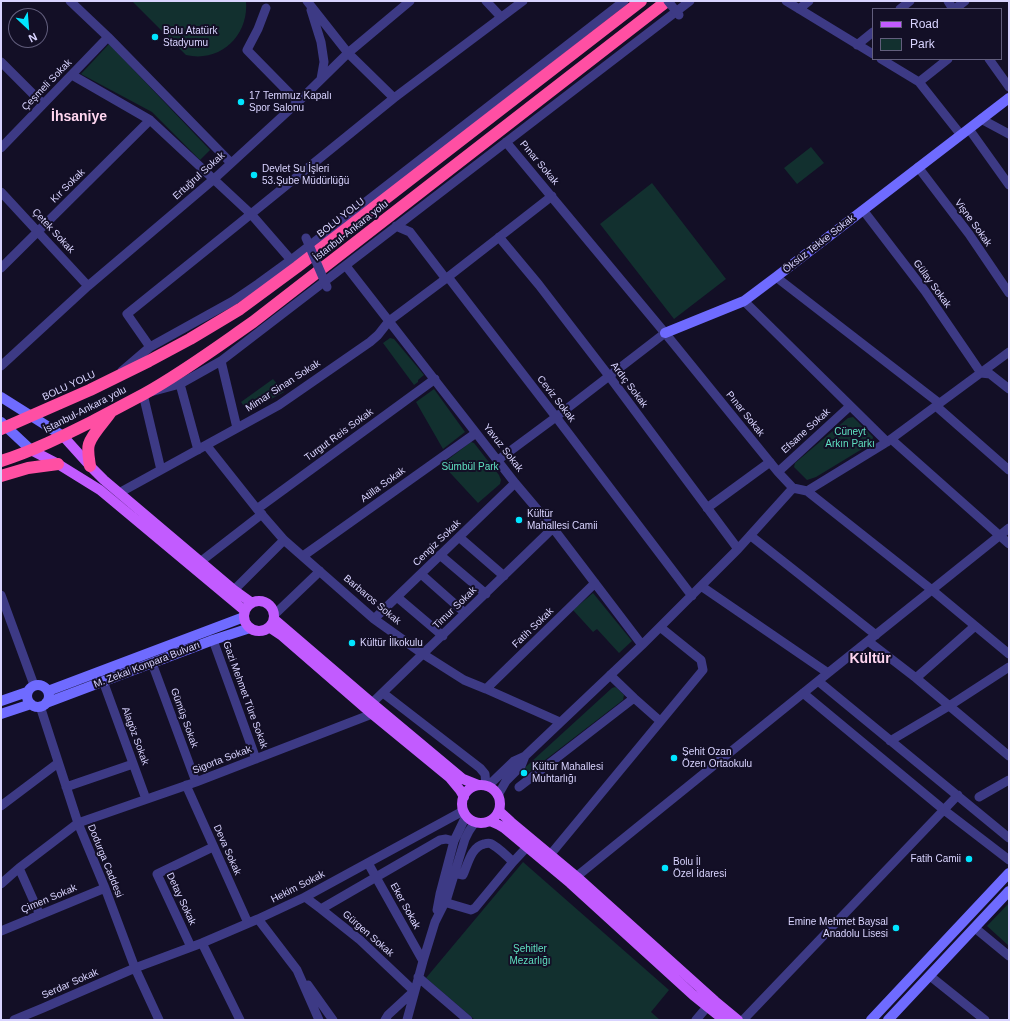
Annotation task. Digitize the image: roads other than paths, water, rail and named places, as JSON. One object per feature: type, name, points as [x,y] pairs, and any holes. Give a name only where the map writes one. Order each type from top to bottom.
[{"type":"highway","name":"BOLU YOLU","points":[[32,416],[149,361],[190,339],[240,309],[641,1]]},
{"type":"highway","name":"İstanbul-Ankara yolu","points":[[1,460],[63,436],[144,394],[196,362],[253,322],[667,1]]},
{"type":"highway","points":[[90,466],[88,449],[89,443],[113,410]]},
{"type":"highway","name":"İstanbul-Ankara yolu","points":[[3,426],[32,416]]},
{"type":"highway","points":[[1,476],[28,468],[58,464]]},
{"type":"main road","name":"Öksüz Tekke Sokak","points":[[666,333],[744,300],[1009,98]]},
{"type":"main road","points":[[1,397],[63,436],[90,466],[119,493],[200,562],[252,603]]},
{"type":"main road","points":[[3,426],[30,450],[58,464],[100,490],[244,614],[247,625],[250,628],[259,631],[264,630],[272,621],[273,610],[266,603],[257,601],[249,605],[244,614]]},
{"type":"main road","name":"M. Zekai Konpara Bulvarı","points":[[48,691],[244,614]]},
{"type":"main road","points":[[272,621],[463,779],[492,788],[498,795],[501,805],[499,811],[490,821],[485,823],[475,822],[469,819],[465,813],[462,802],[469,789],[484,786]]},
{"type":"main road","points":[[272,621],[281,635],[372,714],[450,778],[464,797]]},
{"type":"main road","name":"M. Zekai Konpara Bulvarı","points":[[1,714],[39,704],[213,640],[250,628]]},
{"type":"main road","points":[[1,701],[40,685],[48,691],[49,698],[39,704],[27,698],[31,689]]},
{"type":"main road","points":[[499,811],[550,855],[573,880],[707,1006],[724,1020]]},
{"type":"main road","points":[[490,821],[499,825],[573,880],[738,1020]]},
{"type":"main road","points":[[871,1020],[1009,873]]},
{"type":"main road","points":[[888,1020],[1009,891]]},
{"type":"street","points":[[70,1],[231,163]]},
{"type":"street","name":"Ertuğrul Sokak","points":[[1,366],[88,286],[214,179],[298,102],[348,53],[410,1]]},
{"type":"street","points":[[486,1],[501,17]]},
{"type":"street","points":[[150,348],[126,314],[394,98],[523,1]]},
{"type":"street","points":[[110,380],[150,348],[233,301],[291,260],[624,1]]},
{"type":"street","points":[[667,1],[679,15]]},
{"type":"street","points":[[161,470],[144,394],[180,384],[221,361],[690,1]]},
{"type":"street","points":[[786,1],[872,53]]},
{"type":"street","points":[[799,9],[808,1]]},
{"type":"street","points":[[901,8],[910,1]]},
{"type":"street","points":[[955,8],[965,1]]},
{"type":"street","points":[[308,3],[348,53],[394,98]]},
{"type":"street","points":[[308,3],[321,42],[324,62],[321,79]]},
{"type":"street","points":[[266,8],[258,29],[247,50],[298,102]]},
{"type":"street","points":[[857,45],[872,33]]},
{"type":"street","name":"Çeşmeli Sokak","points":[[1,148],[108,38]]},
{"type":"street","points":[[883,60],[919,82],[961,135]]},
{"type":"street","points":[[919,82],[947,60]]},
{"type":"street","points":[[990,60],[1009,87]]},
{"type":"street","points":[[1,62],[43,104]]},
{"type":"street","points":[[72,75],[150,120],[251,214],[291,260]]},
{"type":"street","name":"Kır Sokak","points":[[1,268],[150,120]]},
{"type":"street","points":[[981,120],[1009,134]]},
{"type":"street","points":[[969,129],[1009,185]]},
{"type":"street","name":"Pınar Sokak","points":[[506,142],[666,333],[778,472],[793,488]]},
{"type":"street","name":"Vişne Sokak","points":[[918,167],[968,234],[1009,293]]},
{"type":"street","name":"Çetek Sokak","points":[[1,192],[88,286]]},
{"type":"street","name":"Mimar Sinan Sokak","points":[[119,493],[207,446],[279,405],[370,342],[378,335],[389,321],[552,196]]},
{"type":"street","name":"Gülay Sokak","points":[[863,210],[925,291],[981,373]]},
{"type":"street","name":"Ceviz Sokak","points":[[396,226],[410,232],[447,278],[556,417],[692,596]]},
{"type":"street","name":"Ardıç Sokak","points":[[499,237],[539,285],[609,376],[738,549]]},
{"type":"street","points":[[306,238],[327,287]]},
{"type":"street","name":"Yavuz Sokak","points":[[346,266],[476,433],[553,528],[642,645]]},
{"type":"street","points":[[776,277],[937,405],[1009,470]]},
{"type":"street","points":[[744,300],[850,406],[1009,544]]},
{"type":"street","points":[[498,460],[666,333]]},
{"type":"street","points":[[807,491],[889,441],[1009,352]]},
{"type":"street","points":[[221,361],[237,428]]},
{"type":"street","points":[[981,373],[990,374],[1009,389]]},
{"type":"street","name":"Turgut Reis Sokak","points":[[200,562],[260,512],[435,379]]},
{"type":"street","points":[[180,384],[198,450]]},
{"type":"street","name":"Efsane Sokak","points":[[778,472],[850,406]]},
{"type":"street","name":"Atilla Sokak","points":[[303,556],[476,433]]},
{"type":"street","name":"Barbaros Sokak","points":[[207,446],[284,540],[320,570],[374,619],[423,654],[464,680],[560,722]]},
{"type":"street","points":[[707,508],[770,462]]},
{"type":"street","name":"Cengiz Sokak","points":[[374,619],[516,483]]},
{"type":"street","points":[[484,786],[514,761],[525,756],[642,645],[751,536],[793,488],[807,491],[932,590],[1009,654]]},
{"type":"street","name":"Timur Sokak","points":[[372,703],[553,528]]},
{"type":"street","points":[[573,880],[1009,528]]},
{"type":"street","points":[[751,536],[876,635]]},
{"type":"street","points":[[459,537],[504,576]]},
{"type":"street","points":[[234,590],[284,540]]},
{"type":"street","points":[[440,555],[486,594]]},
{"type":"street","points":[[272,621],[320,570]]},
{"type":"street","points":[[421,574],[465,613]]},
{"type":"street","name":"Fatih Sokak","points":[[486,689],[595,583]]},
{"type":"street","points":[[701,586],[828,673]]},
{"type":"street","points":[[1,595],[31,689]]},
{"type":"street","points":[[397,597],[443,636]]},
{"type":"street","points":[[916,678],[975,626]]},
{"type":"street","points":[[550,855],[703,670],[701,660],[660,627]]},
{"type":"street","name":"Gazi Mehmet Türe Sokak","points":[[213,640],[256,759]]},
{"type":"street","points":[[868,641],[916,678],[1009,756]]},
{"type":"street","name":"Gümüş Sokak","points":[[152,663],[196,782]]},
{"type":"street","points":[[890,741],[949,706],[1009,667]]},
{"type":"street","points":[[610,675],[660,721]]},
{"type":"street","name":"Alagöz Sokak","points":[[103,681],[146,798]]},
{"type":"street","points":[[818,681],[1009,838]]},
{"type":"street","points":[[383,693],[480,768],[485,774],[484,786]]},
{"type":"street","points":[[803,693],[944,810],[1009,860]]},
{"type":"street","points":[[519,787],[634,698]]},
{"type":"street","name":"Dodurga Caddesi","points":[[39,704],[78,823],[105,888],[135,968],[159,1020]]},
{"type":"street","name":"Sigorta Sokak","points":[[1,884],[78,823],[146,798],[196,782],[372,714]]},
{"type":"street","points":[[498,795],[506,782],[521,766],[525,756]]},
{"type":"street","points":[[1,806],[58,763]]},
{"type":"street","points":[[66,787],[134,764]]},
{"type":"street","points":[[979,797],[1009,780]]},
{"type":"street","name":"Deva Sokak","points":[[186,785],[248,923]]},
{"type":"street","points":[[744,1020],[958,795]]},
{"type":"street","points":[[407,1020],[418,977],[435,922],[440,894],[454,841],[465,813]]},
{"type":"street","name":"Hekim Sokak","points":[[135,968],[202,943],[305,897],[419,835],[465,813]]},
{"type":"street","points":[[435,922],[444,902],[464,839],[475,822]]},
{"type":"street","points":[[419,835],[426,848]]},
{"type":"street","points":[[321,909],[440,840],[446,838],[454,841]]},
{"type":"street","points":[[454,873],[464,875],[472,854],[477,847],[482,844],[492,844],[513,862]]},
{"type":"street","name":"Detay Sokak","points":[[191,947],[157,874],[213,847]]},
{"type":"street","points":[[444,902],[471,910],[475,908],[527,847]]},
{"type":"street","name":"Eker Sokak","points":[[368,863],[423,961]]},
{"type":"street","points":[[20,868],[40,915]]},
{"type":"street","name":"Çimen Sokak","points":[[1,931],[105,888]]},
{"type":"street","name":"Gürgen Sokak","points":[[305,897],[360,940],[414,992]]},
{"type":"street","points":[[258,919],[333,1020]]},
{"type":"street","points":[[975,928],[1009,956]]},
{"type":"street","points":[[202,943],[240,1020]]},
{"type":"street","name":"Serdar Sokak","points":[[14,1020],[135,968]]},
{"type":"street","points":[[297,970],[319,1020]]},
{"type":"street","points":[[930,976],[985,1020]]},
{"type":"street","points":[[418,977],[468,1020]]},
{"type":"street","points":[[385,1020],[388,1015],[414,992]]},
{"type":"street","points":[[696,1020],[707,1006]]},
{"type":"place","name":"Bolu Atatürk Stadyumu","points":[[155,37]]},
{"type":"place","name":"17 Temmuz Kapalı Spor Salonu","points":[[241,102]]},
{"type":"place","name":"Devlet Su İşleri 53.Şube Müdürlüğü","points":[[254,175]]},
{"type":"place","name":"Kültür Mahallesi Camii","points":[[519,520]]},
{"type":"place","name":"Kültür İlkokulu","points":[[352,643]]},
{"type":"place","name":"Şehit Ozan Özen Ortaokulu","points":[[674,758]]},
{"type":"place","name":"Kültür Mahallesi Muhtarlığı","points":[[524,773]]},
{"type":"place","name":"Fatih Camii","points":[[969,859]]},
{"type":"place","name":"Bolu İl Özel İdaresi","points":[[665,868]]},
{"type":"place","name":"Emine Mehmet Baysal Anadolu Lisesi","points":[[896,928]]},
{"type":"district","name":"İhsaniye","points":[[79,117]]},
{"type":"district","name":"Kültür","points":[[870,659]]},
{"type":"park label","name":"Cüneyt Arkın Parkı","points":[[850,438]]},
{"type":"park label","name":"Sümbül Park","points":[[470,467]]},
{"type":"park label","name":"Şehitler Mezarlığı","points":[[530,954]]}]
